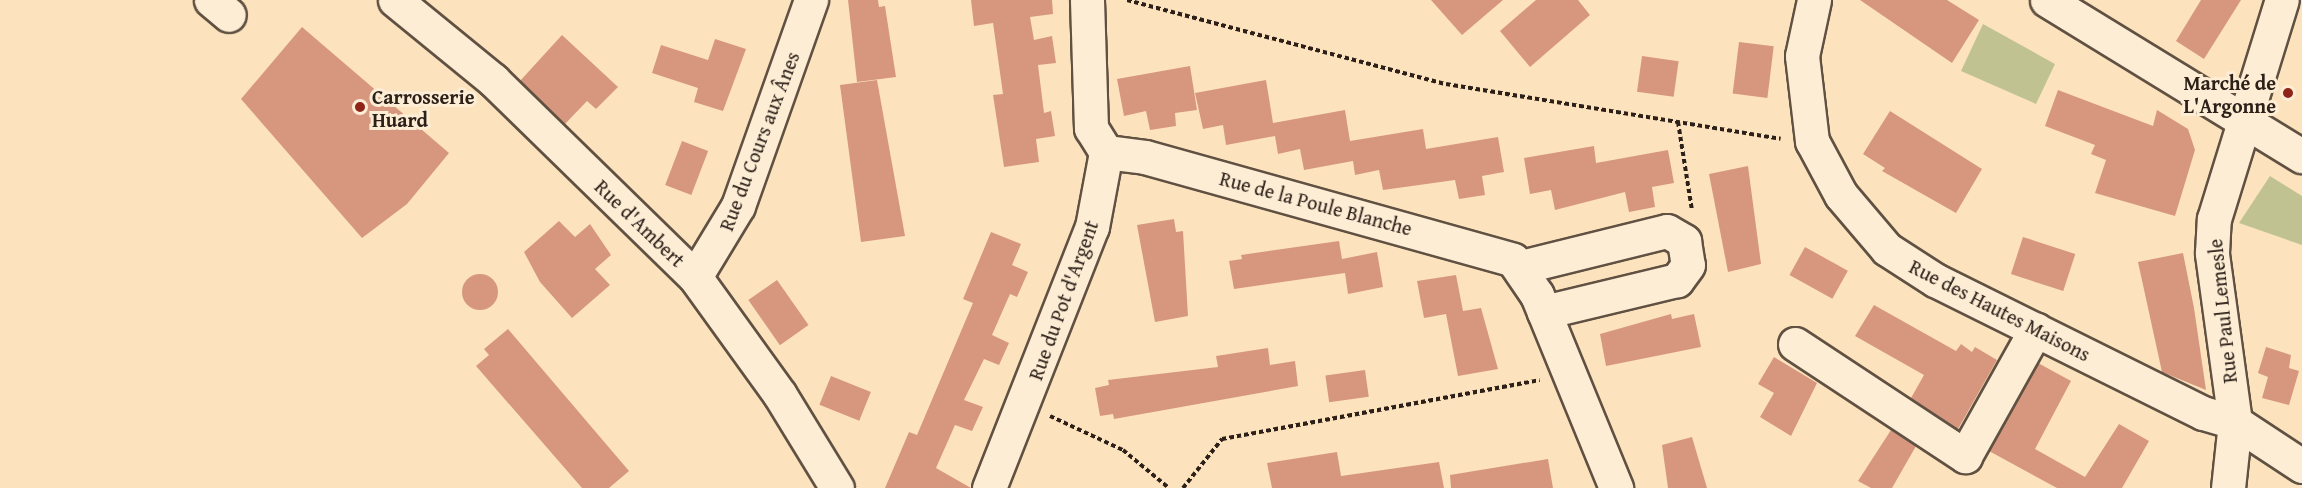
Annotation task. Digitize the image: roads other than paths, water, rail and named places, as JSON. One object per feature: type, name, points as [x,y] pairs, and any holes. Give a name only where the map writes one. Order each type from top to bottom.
[{"type":"street","name":"Rue d'Ambert","points":[[395,0],[493,80],[695,277],[780,395],[837,488]]},
{"type":"street","name":"Rue du Cours aux Ânes","points":[[695,277],[738,206],[811,0]]},
{"type":"street","points":[[1088,0],[1091,128],[1106,152]]},
{"type":"street","name":"Rue des Hautes Maisons","points":[[1814,0],[1802,56],[1812,141],[1841,195],[1887,249],[1935,280],[2203,413],[2235,422],[2302,466]]},
{"type":"street","points":[[2047,0],[2302,156]]},
{"type":"street","name":"Rue Paul Lemesle","points":[[2228,488],[2235,422],[2212,253],[2214,219],[2244,121],[2288,9]]},
{"type":"street","name":"Rue de la Poule Blanche","points":[[1106,152],[1145,157],[1482,247],[1521,267]]},
{"type":"street","name":"Rue du Pot d'Argent","points":[[989,488],[1026,402],[1092,227],[1106,152]]},
{"type":"street","points":[[1544,312],[1677,280],[1688,265],[1679,234],[1667,231],[1521,267],[1544,312],[1616,488]]},
{"type":"street","points":[[1795,344],[1965,456],[2036,329]]},
{"type":"place","name":"Marché de L'Argonne","points":[[2288,93]]},
{"type":"place","name":"Carrosserie Huard","points":[[360,107]]}]
